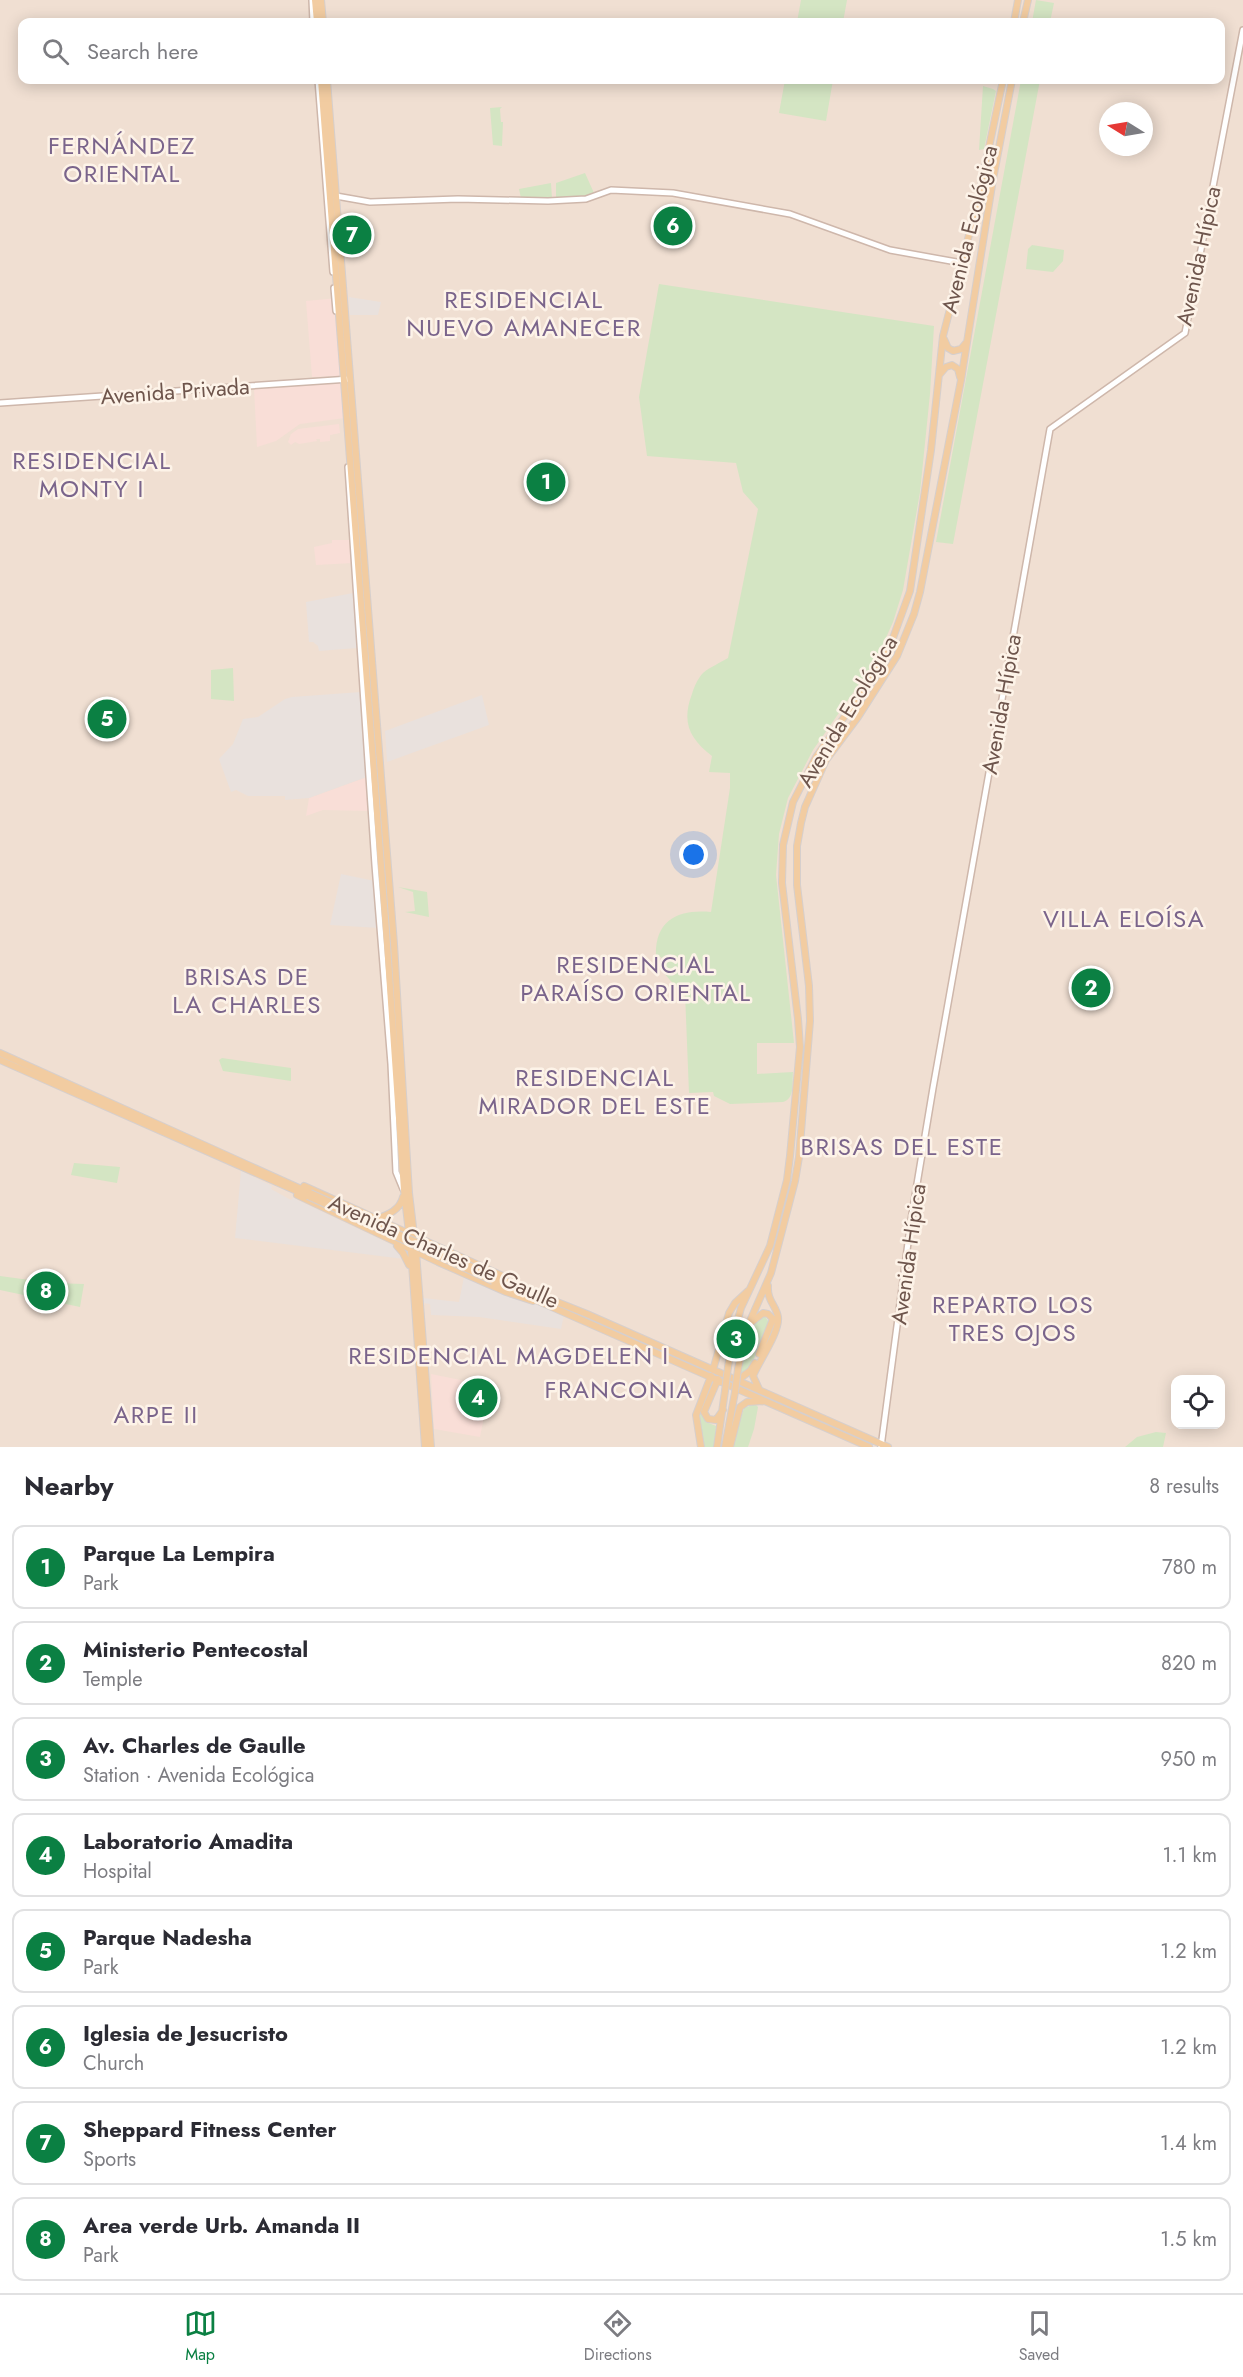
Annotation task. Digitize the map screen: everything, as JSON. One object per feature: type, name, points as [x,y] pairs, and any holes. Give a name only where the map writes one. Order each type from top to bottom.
[{"type":"main road","points":[[313,0],[315,18]]},
{"type":"main road","points":[[321,0],[323,18]]},
{"type":"main road","points":[[1015,18],[1018,0]]},
{"type":"main road","points":[[1024,18],[1028,0]]},
{"type":"main road","points":[[319,84],[394,944],[412,1236]]},
{"type":"main road","points":[[327,84],[404,1191],[414,1251],[425,1447]]},
{"type":"main road","name":"Avenida Ecológica","points":[[717,1447],[736,1328],[750,1289],[770,1246],[787,1180],[800,1047],[782,883],[782,864],[788,820],[793,802],[808,770],[872,679],[897,632],[910,591],[919,542],[943,336],[989,152],[1002,84]]},
{"type":"main road","points":[[759,1389],[753,1379],[754,1373],[778,1319],[768,1296],[769,1280],[795,1181],[809,1046],[809,986],[797,885],[797,846],[801,823],[819,774],[894,661],[914,614],[961,380],[993,179],[1011,84]]},
{"type":"main road","points":[[943,336],[946,345],[953,351],[961,349],[968,339]]},
{"type":"main road","points":[[938,376],[944,368],[952,365],[958,369],[961,380]]},
{"type":"main road","name":"Avenida Charles de Gaulle","points":[[0,1053],[16,1063],[543,1302],[712,1373],[738,1380],[884,1446]]},
{"type":"main road","name":"Avenida Charles de Gaulle","points":[[0,1060],[16,1063]]},
{"type":"main road","points":[[276,1179],[315,1190],[538,1293]]},
{"type":"main road","points":[[276,1179],[379,1236],[400,1249],[406,1258],[415,1277],[431,1447]]},
{"type":"main road","points":[[376,1219],[393,1212],[399,1206],[404,1191]]},
{"type":"main road","points":[[411,1211],[419,1233],[441,1249]]},
{"type":"main road","points":[[379,1236],[524,1299],[543,1302]]},
{"type":"main road","points":[[415,1277],[423,1263],[438,1262]]},
{"type":"main road","name":"Avenida Charles de Gaulle","points":[[494,1279],[538,1293],[712,1373],[718,1379],[869,1447]]},
{"type":"main road","points":[[727,1447],[746,1330],[769,1280]]},
{"type":"main road","points":[[701,1447],[696,1415],[712,1373],[729,1313],[735,1303],[750,1289]]},
{"type":"main road","points":[[738,1380],[747,1375],[753,1366],[769,1333],[773,1319],[768,1314],[759,1314],[746,1330]]},
{"type":"main road","points":[[718,1379],[704,1412],[708,1419],[716,1420],[723,1410]]},
{"type":"main road","points":[[727,1447],[740,1407],[747,1402],[766,1401]]},
{"type":"street","name":"Avenida Hípica","points":[[884,1446],[911,1220],[1050,429],[1185,333],[1243,30]]},
{"type":"street","points":[[336,196],[370,202],[458,199],[548,201],[586,199],[611,190],[672,193],[790,214],[890,250],[962,263]]},
{"type":"street","name":"Avenida Privada","points":[[0,403],[346,379]]},
{"type":"shaded area","points":[[0,0],[1243,0],[1243,1447],[0,1447]]},
{"type":"shaded area","points":[[349,297],[381,302],[378,315],[350,315]]},
{"type":"shaded area","points":[[338,298],[341,374],[312,377],[306,301]]},
{"type":"shaded area","points":[[342,384],[345,418],[300,424],[276,441],[257,447],[254,388]]},
{"type":"shaded area","points":[[339,424],[340,433],[330,435],[330,441],[320,442],[320,439],[316,439],[317,441],[299,444],[295,442],[291,445],[288,442],[291,434],[298,429]]},
{"type":"shaded area","points":[[332,540],[351,540],[353,563],[316,565],[314,547],[332,543]]},
{"type":"shaded area","points":[[353,593],[357,648],[319,651],[318,646],[309,642],[306,602]]},
{"type":"shaded area","points":[[361,692],[363,732],[368,732],[372,775],[309,798],[285,800],[285,796],[248,796],[236,790],[231,792],[219,759],[233,744],[243,719],[258,717],[285,699],[292,697]]},
{"type":"shaded area","points":[[482,695],[489,725],[387,762],[385,731]]},
{"type":"shaded area","points":[[367,777],[370,811],[323,810],[306,816],[309,798]]},
{"type":"shaded area","points":[[341,874],[375,881],[379,928],[330,925]]},
{"type":"shaded area","points":[[241,1171],[272,1186],[271,1189],[291,1200],[293,1198],[392,1245],[404,1259],[235,1238]]},
{"type":"shaded area","points":[[464,1277],[512,1298],[540,1305],[564,1315],[561,1329],[479,1317],[431,1315],[430,1304],[424,1303],[423,1298],[459,1302]]},
{"type":"shaded area","points":[[431,1374],[490,1386],[480,1437],[434,1429]]},
{"type":"green space","points":[[801,0],[847,0],[844,18],[798,18]]},
{"type":"green space","points":[[1036,0],[1054,3],[1051,18],[1033,18]]},
{"type":"green space","points":[[784,84],[832,84],[826,121],[779,113]]},
{"type":"green space","points":[[1020,84],[1039,84],[953,544],[936,542]]},
{"type":"green space","points":[[983,86],[996,91],[984,149],[979,150]]},
{"type":"green space","points":[[502,107],[500,109],[501,122],[503,122],[502,146],[493,145],[490,108]]},
{"type":"green space","points":[[585,173],[594,193],[585,197],[556,199],[556,183]]},
{"type":"green space","points":[[551,183],[552,199],[521,198],[519,189]]},
{"type":"green space","points":[[1032,245],[1064,250],[1063,261],[1053,272],[1026,269],[1028,249]]},
{"type":"green space","points":[[659,284],[934,326],[920,492],[903,590],[893,622],[876,660],[813,750],[788,798],[779,834],[776,875],[794,1043],[757,1043],[757,1074],[793,1072],[791,1094],[783,1102],[730,1104],[714,1096],[713,1092],[689,1093],[685,993],[663,972],[661,968],[664,965],[661,957],[656,958],[659,934],[670,920],[688,913],[711,912],[730,788],[730,773],[709,772],[712,756],[693,737],[687,714],[693,691],[701,675],[728,658],[758,509],[743,492],[736,463],[647,456],[639,397]]},
{"type":"green space","points":[[233,668],[234,701],[211,699],[211,670]]},
{"type":"green space","points":[[105,703],[114,705],[112,736],[96,733]]},
{"type":"green space","points":[[398,887],[427,892],[429,917],[405,912],[415,911],[413,892]]},
{"type":"green space","points":[[222,1058],[291,1068],[291,1081],[223,1071],[219,1060]]},
{"type":"green space","points":[[74,1163],[120,1167],[117,1183],[71,1175]]},
{"type":"green space","points":[[0,1276],[52,1283],[84,1284],[80,1307],[0,1290]]},
{"type":"green space","points":[[761,1317],[765,1317],[769,1322],[751,1366],[740,1375],[749,1337]]},
{"type":"green space","points":[[755,1404],[758,1407],[748,1447],[732,1447],[744,1408]]},
{"type":"green space","points":[[701,1411],[706,1422],[716,1426],[714,1447],[704,1447],[699,1413]]},
{"type":"green space","points":[[1156,1432],[1166,1433],[1163,1447],[1125,1447],[1137,1437]]},
{"type":"place","name":"Iglesia de Jesucristo","points":[[673,226]]},
{"type":"place","name":"Sheppard Fitness Center","points":[[352,235]]},
{"type":"place","name":"Parque La Lempira","points":[[546,482]]},
{"type":"place","name":"Parque Nadesha","points":[[107,719]]},
{"type":"place","name":"Ministerio Pentecostal","points":[[1091,988]]},
{"type":"place","name":"Area verde Urb. Amanda II","points":[[46,1291]]},
{"type":"place","name":"Av. Charles de Gaulle","points":[[736,1339]]},
{"type":"place","name":"Laboratorio Amadita","points":[[478,1398]]},
{"type":"district","name":"FERNÁNDEZ ORIENTAL","points":[[122,160]]},
{"type":"district","name":"RESIDENCIAL NUEVO AMANECER","points":[[524,314]]},
{"type":"district","name":"RESIDENCIAL MONTY I","points":[[92,475]]},
{"type":"district","name":"VILLA ELOÍSA","points":[[1124,919]]},
{"type":"district","name":"RESIDENCIAL PARAÍSO ORIENTAL","points":[[636,979]]},
{"type":"district","name":"BRISAS DE LA CHARLES","points":[[247,991]]},
{"type":"district","name":"RESIDENCIAL MIRADOR DEL ESTE","points":[[595,1092]]},
{"type":"district","name":"BRISAS DEL ESTE","points":[[902,1147]]},
{"type":"district","name":"REPARTO LOS TRES OJOS","points":[[1013,1319]]},
{"type":"district","name":"RESIDENCIAL MAGDELEN I","points":[[509,1356]]},
{"type":"district","name":"FRANCONIA","points":[[619,1390]]},
{"type":"district","name":"ARPE II","points":[[156,1415]]}]
